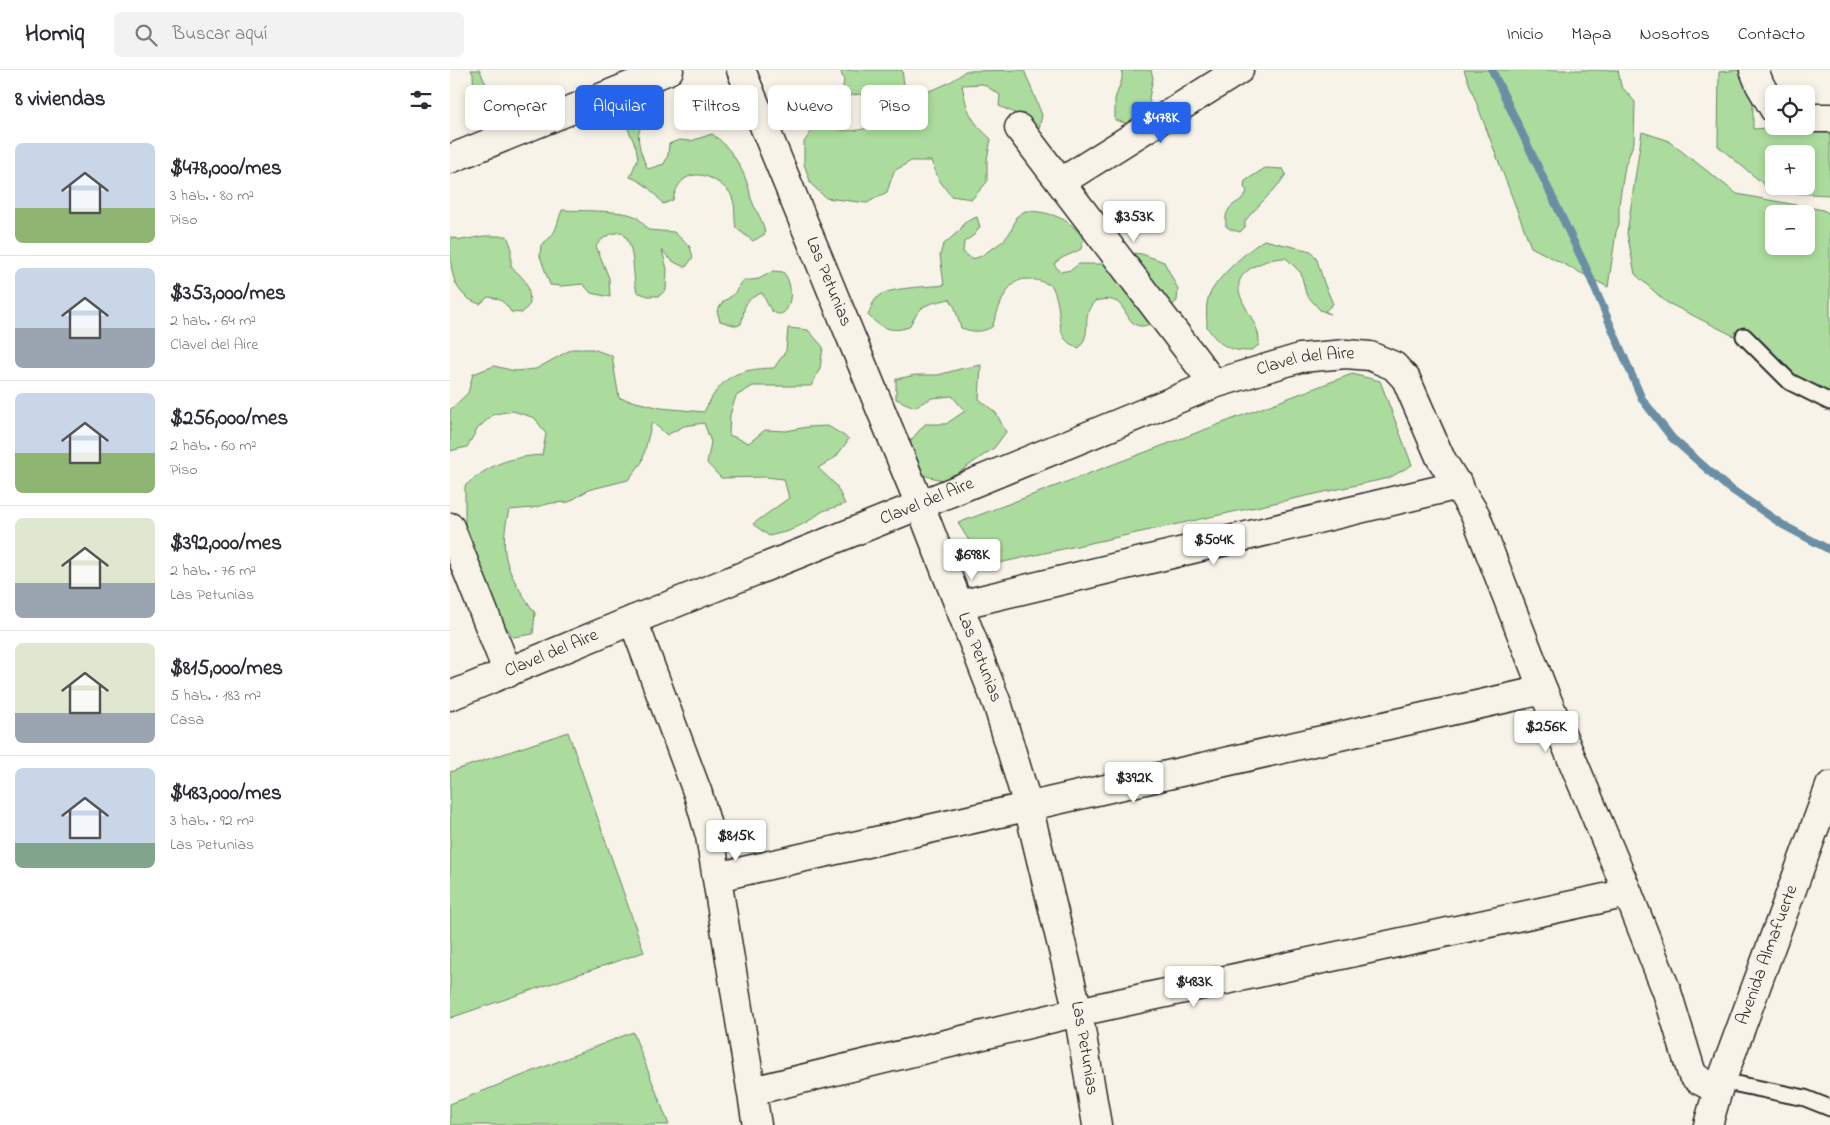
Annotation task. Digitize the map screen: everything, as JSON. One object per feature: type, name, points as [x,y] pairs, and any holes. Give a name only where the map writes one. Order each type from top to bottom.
[{"type":"street","points":[[450,159],[669,70]]},
{"type":"street","name":"Las Petunias","points":[[741,70],[920,505],[998,706],[1028,806],[1078,1012],[1097,1125]]},
{"type":"street","points":[[1061,182],[1239,70]]},
{"type":"street","points":[[1754,70],[1765,94]]},
{"type":"street","points":[[1815,118],[1830,118]]},
{"type":"street","points":[[1019,128],[1214,384]]},
{"type":"street","name":"Clavel del Aire","points":[[450,696],[1214,384],[1300,358],[1346,354],[1370,356],[1394,366],[1406,379],[1440,457],[1458,486]]},
{"type":"street","points":[[959,605],[1458,486],[1475,514],[1542,690],[1668,992],[1692,1074],[1699,1080],[1720,1086]]},
{"type":"street","points":[[450,526],[508,672]]},
{"type":"street","points":[[633,620],[698,794],[710,836],[757,1125]]},
{"type":"street","points":[[717,877],[1542,690]]},
{"type":"street","name":"Avenida Almafuerte","points":[[1708,1125],[1720,1086],[1830,786]]},
{"type":"street","points":[[752,1091],[1078,1012],[1628,893]]},
{"type":"lane","points":[[1744,336],[1790,382],[1830,402]]},
{"type":"lane","points":[[1720,1086],[1805,1098],[1830,1108]]},
{"type":"green space","points":[[471,70],[480,70],[487,85],[474,85]]},
{"type":"green space","points":[[840,70],[902,70],[904,85],[861,85],[861,95],[851,95],[851,85],[843,85],[844,80]]},
{"type":"green space","points":[[1024,70],[1042,115],[1037,139],[1019,115],[999,106],[1000,95],[983,84],[962,85],[966,102],[974,121],[991,139],[987,159],[987,182],[972,199],[951,196],[939,180],[931,161],[911,161],[894,171],[887,192],[867,203],[826,198],[811,184],[804,164],[804,142],[813,130],[855,131],[861,129],[928,130],[928,92],[945,85],[965,71]]},
{"type":"green space","points":[[1122,70],[1151,70],[1153,78],[1149,98],[1152,113],[1135,126],[1115,120],[1115,99],[1122,79]]},
{"type":"green space","points":[[1464,70],[1618,70],[1621,86],[1635,102],[1634,142],[1625,166],[1619,204],[1619,224],[1616,232],[1608,287],[1531,247]]},
{"type":"green space","points":[[1740,70],[1753,87],[1753,129],[1765,128],[1765,135],[1815,135],[1815,125],[1830,124],[1830,195],[1815,194],[1815,145],[1765,145],[1765,185],[1718,146],[1719,72]]},
{"type":"green space","points":[[628,130],[640,130],[638,138],[640,149],[648,169],[664,164],[668,155],[669,144],[679,140],[691,141],[712,134],[730,151],[743,173],[751,200],[761,220],[765,234],[753,241],[736,228],[734,204],[731,195],[711,178],[697,175],[684,179],[679,184],[673,200],[663,204],[648,188],[630,177],[638,158],[636,147]]},
{"type":"green space","points":[[1642,132],[1667,140],[1737,194],[1796,205],[1765,205],[1765,255],[1815,255],[1815,209],[1830,214],[1830,395],[1820,394],[1756,347],[1666,302],[1635,274],[1627,233]]},
{"type":"green space","points":[[1265,168],[1283,169],[1286,174],[1245,221],[1245,227],[1240,232],[1230,229],[1226,226],[1227,212],[1230,207],[1245,196],[1247,191],[1244,187],[1245,181]]},
{"type":"green space","points":[[562,210],[610,212],[634,216],[648,230],[674,232],[690,247],[693,257],[686,267],[672,261],[662,250],[667,269],[666,290],[659,296],[648,296],[637,292],[632,253],[627,239],[622,232],[610,234],[596,246],[609,278],[610,297],[591,293],[583,284],[550,285],[540,256],[541,245],[553,233]]},
{"type":"green space","points":[[1025,211],[1042,212],[1058,217],[1072,226],[1083,239],[1081,249],[1063,257],[1054,264],[1060,272],[1071,270],[1079,264],[1111,264],[1132,253],[1142,254],[1164,262],[1178,289],[1177,301],[1154,322],[1145,326],[1138,326],[1133,323],[1120,304],[1115,301],[1107,299],[1095,301],[1090,307],[1086,335],[1079,348],[1068,342],[1063,335],[1055,292],[1052,286],[1038,280],[1026,279],[1017,281],[1010,287],[1000,304],[992,327],[980,331],[961,328],[950,299],[925,306],[917,313],[909,327],[903,329],[892,329],[882,326],[868,315],[872,304],[880,295],[886,292],[944,285],[940,255],[943,245],[960,230],[965,222],[977,217],[980,227],[974,235],[964,242],[963,252],[972,259],[981,256],[1002,242],[1008,236],[1016,217]]},
{"type":"green space","points":[[484,236],[507,236],[511,246],[511,267],[526,283],[529,291],[530,304],[522,313],[511,312],[502,301],[496,298],[488,297],[480,304],[470,300],[457,286],[450,258],[450,237],[462,240]]},
{"type":"green space","points":[[1264,240],[1311,251],[1317,260],[1333,304],[1325,311],[1330,314],[1320,310],[1306,294],[1301,273],[1286,258],[1265,262],[1253,267],[1244,274],[1239,282],[1239,290],[1241,298],[1255,324],[1259,345],[1250,351],[1236,350],[1220,343],[1207,327],[1209,296],[1225,273]]},
{"type":"green space","points":[[773,271],[783,272],[790,286],[790,302],[783,313],[778,314],[772,311],[762,293],[747,302],[741,324],[737,326],[720,321],[717,311],[723,302],[733,295],[743,281],[759,279]]},
{"type":"green space","points":[[788,328],[808,330],[823,347],[820,368],[811,386],[753,386],[736,396],[730,415],[729,435],[749,443],[765,430],[786,431],[828,426],[849,439],[836,457],[818,468],[836,485],[845,504],[823,511],[789,531],[769,536],[753,524],[789,498],[784,479],[765,477],[721,478],[707,463],[711,442],[704,423],[684,426],[667,435],[652,422],[642,462],[628,480],[588,490],[569,502],[509,510],[504,541],[508,565],[518,587],[535,613],[533,634],[513,637],[476,584],[460,549],[465,527],[465,486],[483,472],[501,463],[542,455],[546,434],[535,418],[513,411],[494,414],[478,428],[467,447],[450,451],[450,410],[468,393],[473,374],[494,366],[515,371],[536,369],[572,349],[593,349],[612,356],[619,398],[661,408],[704,412],[710,400],[723,383],[731,377],[749,370],[774,368],[786,351]]},
{"type":"green space","points":[[981,365],[979,399],[996,413],[1006,432],[994,448],[958,473],[942,480],[922,475],[906,460],[911,440],[925,424],[946,424],[965,411],[952,396],[932,398],[914,407],[896,399],[896,379],[916,375],[938,375]]},
{"type":"green space","points":[[1352,374],[1380,381],[1412,465],[1389,478],[985,566],[958,523]]},
{"type":"green space","points":[[568,732],[644,952],[450,1018],[450,772]]},
{"type":"green space","points":[[633,1032],[669,1125],[450,1125],[450,1104]]},
{"type":"waterway","points":[[1492,70],[1587,270],[1642,399],[1672,438],[1725,485],[1783,525],[1830,550]]}]
